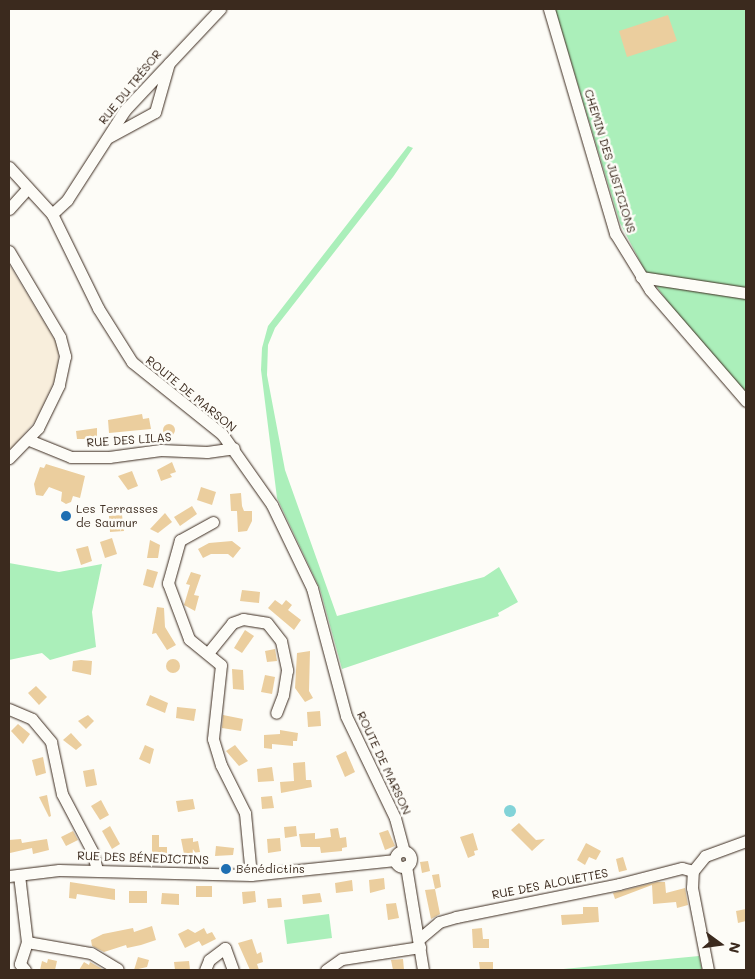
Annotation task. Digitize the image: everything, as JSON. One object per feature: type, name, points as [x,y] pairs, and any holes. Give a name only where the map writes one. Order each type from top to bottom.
[{"type":"street","name":"RUE DU TRÉSOR","points":[[52,214],[67,200],[125,110],[170,59],[220,9]]},
{"type":"street","name":"CHEMIN DES JUSTICIONS","points":[[549,9],[615,233],[641,277],[746,401]]},
{"type":"street","points":[[105,139],[155,112],[170,59]]},
{"type":"street","name":"ROUTE DE MARSON","points":[[9,167],[52,214],[98,308],[132,362],[222,434],[234,448],[272,505],[312,588],[346,716],[395,818],[404,851]]},
{"type":"street","points":[[9,209],[28,188]]},
{"type":"street","points":[[9,251],[60,337],[65,356],[59,385],[29,440],[9,458]]},
{"type":"street","points":[[641,277],[746,293]]},
{"type":"street","name":"RUE DES LILAS","points":[[29,440],[71,457],[109,457],[161,450],[207,452],[234,448]]},
{"type":"street","points":[[213,522],[180,540],[168,583],[189,639],[218,660],[223,672],[214,723],[215,746],[244,813],[251,875]]},
{"type":"street","points":[[208,653],[232,623],[244,619],[267,623],[281,642],[286,670],[283,695],[276,713]]},
{"type":"street","points":[[9,709],[32,719],[51,742],[62,794],[92,851],[97,870]]},
{"type":"street","points":[[708,970],[692,888],[693,871],[705,856],[746,841]]},
{"type":"street","points":[[406,866],[399,866],[395,860],[398,852],[404,851],[411,856],[406,866],[423,970]]},
{"type":"street","name":"RUE DES BÉNEDICTINS","points":[[14,876],[59,870],[251,875],[395,860]]},
{"type":"street","name":"RUE DES ALOUETTES","points":[[420,943],[439,922],[456,917],[619,884],[682,868],[693,871]]},
{"type":"street","points":[[14,876],[27,942],[20,964],[25,970]]},
{"type":"street","points":[[27,942],[91,953],[118,969]]},
{"type":"street","points":[[326,970],[342,959],[374,954],[420,943]]},
{"type":"street","points":[[205,970],[209,960],[225,948],[234,970]]},
{"type":"shaded area","points":[[9,264],[59,347],[57,375],[36,420],[9,452]]},
{"type":"green space","points":[[555,9],[746,9],[746,396],[667,301],[644,269],[620,223]]},
{"type":"green space","points":[[408,146],[413,148],[393,177],[275,328],[268,345],[267,375],[285,470],[337,616],[484,577],[499,567],[518,602],[498,613],[499,616],[342,669],[320,589],[277,498],[261,370],[262,348],[268,326]]},
{"type":"green space","points":[[9,563],[59,572],[102,564],[92,612],[96,647],[50,660],[42,653],[9,660]]},
{"type":"green space","points":[[329,914],[332,938],[287,944],[284,920]]},
{"type":"green space","points":[[699,956],[702,970],[553,970]]},
{"type":"water","points":[[510,805],[516,811],[510,817],[504,811]]},
{"type":"building","points":[[668,15],[677,41],[627,57],[619,31]]},
{"type":"building","points":[[142,414],[143,419],[149,418],[151,429],[109,433],[108,420]]},
{"type":"building","points":[[171,424],[174,425],[174,435],[167,436],[164,435],[163,428],[164,425]]},
{"type":"building","points":[[97,428],[97,439],[77,439],[76,431]]},
{"type":"building","points":[[172,462],[176,472],[170,474],[172,477],[161,481],[157,470]]},
{"type":"building","points":[[46,464],[85,476],[80,498],[73,496],[71,502],[66,504],[61,501],[62,492],[49,487],[43,496],[36,495],[34,484],[40,467],[44,468]]},
{"type":"building","points":[[132,471],[138,486],[128,490],[118,476]]},
{"type":"building","points":[[201,487],[216,492],[212,505],[197,500]]},
{"type":"building","points":[[241,493],[242,506],[244,511],[252,511],[252,521],[247,531],[238,532],[237,511],[231,511],[230,494]]},
{"type":"building","points":[[192,506],[197,514],[180,526],[174,517]]},
{"type":"building","points":[[165,513],[172,522],[158,533],[150,529]]},
{"type":"building","points":[[122,515],[124,531],[110,532],[109,516]]},
{"type":"building","points":[[112,538],[117,554],[105,558],[100,542]]},
{"type":"building","points":[[150,540],[160,545],[158,558],[147,558]]},
{"type":"building","points":[[232,541],[241,548],[233,558],[228,554],[211,554],[203,558],[198,549],[209,543]]},
{"type":"building","points":[[88,546],[92,561],[81,565],[76,549]]},
{"type":"building","points":[[147,569],[158,572],[153,588],[143,585]]},
{"type":"building","points":[[191,572],[201,575],[194,595],[199,596],[195,611],[184,605],[190,585],[186,584]]},
{"type":"building","points":[[242,590],[260,592],[259,603],[240,601]]},
{"type":"building","points":[[275,600],[282,605],[286,600],[292,605],[288,610],[301,620],[294,630],[268,608]]},
{"type":"building","points":[[157,607],[164,608],[165,627],[176,645],[167,650],[156,633],[152,634]]},
{"type":"building","points":[[245,630],[254,636],[242,653],[234,648]]},
{"type":"building","points":[[275,649],[277,661],[267,662],[265,651]]},
{"type":"building","points":[[310,651],[309,691],[313,698],[305,702],[295,688],[297,653]]},
{"type":"building","points":[[170,659],[176,659],[180,666],[176,673],[170,673],[166,669],[166,663]]},
{"type":"building","points":[[73,661],[92,661],[91,675],[72,671]]},
{"type":"building","points":[[232,669],[243,670],[244,690],[233,689]]},
{"type":"building","points":[[265,675],[275,677],[272,694],[261,692]]},
{"type":"building","points":[[36,686],[47,697],[39,705],[28,693]]},
{"type":"building","points":[[150,695],[168,703],[165,713],[146,705]]},
{"type":"building","points":[[177,707],[196,709],[194,721],[176,718]]},
{"type":"building","points":[[320,711],[321,726],[308,727],[307,712]]},
{"type":"building","points":[[88,715],[94,721],[86,729],[78,721]]},
{"type":"building","points":[[223,715],[243,719],[241,731],[222,728]]},
{"type":"building","points":[[18,724],[30,734],[23,744],[11,731]]},
{"type":"building","points":[[280,730],[298,733],[297,741],[293,741],[293,746],[272,744],[272,749],[264,748],[264,735],[280,734]]},
{"type":"building","points":[[71,733],[82,745],[76,750],[63,740]]},
{"type":"building","points":[[145,745],[154,749],[150,764],[139,759]]},
{"type":"building","points":[[235,745],[248,761],[239,766],[226,751]]},
{"type":"building","points":[[346,751],[355,772],[345,777],[336,756]]},
{"type":"building","points":[[43,757],[46,773],[36,776],[32,760]]},
{"type":"building","points":[[305,762],[306,780],[311,780],[312,787],[281,793],[280,782],[294,781],[293,763]]},
{"type":"building","points":[[272,767],[274,781],[258,782],[257,769]]},
{"type":"building","points":[[94,769],[97,785],[86,787],[83,771]]},
{"type":"building","points":[[47,795],[51,816],[49,817],[39,797]]},
{"type":"building","points":[[272,796],[274,808],[262,809],[261,797]]},
{"type":"building","points":[[193,799],[195,809],[178,812],[176,801]]},
{"type":"building","points":[[101,800],[109,815],[100,820],[91,806]]},
{"type":"building","points":[[519,823],[536,840],[545,839],[532,851],[511,830]]},
{"type":"building","points":[[110,826],[120,844],[112,849],[102,831]]},
{"type":"building","points":[[296,826],[297,836],[285,838],[284,827]]},
{"type":"building","points":[[338,828],[340,838],[346,837],[347,847],[342,848],[342,851],[321,853],[320,847],[301,847],[299,834],[315,833],[315,839],[331,837],[330,829]]},
{"type":"building","points":[[388,830],[395,846],[385,850],[379,833]]},
{"type":"building","points":[[73,831],[78,840],[66,846],[61,837]]},
{"type":"building","points":[[473,833],[478,850],[474,851],[475,855],[468,858],[460,837]]},
{"type":"building","points":[[152,835],[159,835],[159,847],[167,847],[167,858],[152,858]]},
{"type":"building","points":[[193,838],[193,842],[198,841],[200,852],[184,854],[181,839]]},
{"type":"building","points":[[280,838],[281,851],[268,853],[267,839]]},
{"type":"building","points":[[21,839],[22,843],[47,839],[49,850],[33,854],[32,848],[10,853],[9,840]]},
{"type":"building","points":[[586,843],[601,851],[596,860],[589,857],[585,865],[577,860]]},
{"type":"building","points":[[216,846],[234,848],[233,855],[215,856]]},
{"type":"building","points":[[623,857],[627,870],[619,872],[616,859]]},
{"type":"building","points":[[428,861],[430,871],[422,873],[420,862]]},
{"type":"building","points":[[439,874],[441,887],[435,889],[432,875]]},
{"type":"building","points":[[384,878],[385,889],[370,893],[369,880]]},
{"type":"building","points":[[352,880],[353,891],[336,893],[335,883]]},
{"type":"building","points":[[70,882],[115,889],[115,900],[77,894],[76,899],[69,898]]},
{"type":"building","points":[[657,882],[665,882],[666,893],[685,888],[688,905],[677,908],[676,902],[653,904],[652,885],[615,899],[613,893]]},
{"type":"building","points":[[196,886],[212,886],[212,897],[196,897]]},
{"type":"building","points":[[435,889],[440,914],[431,919],[425,890]]},
{"type":"building","points":[[129,891],[147,891],[147,903],[129,903]]},
{"type":"building","points":[[255,891],[256,902],[243,904],[242,892]]},
{"type":"building","points":[[162,893],[179,894],[179,905],[161,904]]},
{"type":"building","points":[[320,893],[322,902],[303,904],[302,895]]},
{"type":"building","points":[[281,898],[282,907],[268,908],[267,899]]},
{"type":"building","points":[[396,903],[399,918],[388,920],[386,904]]},
{"type":"building","points":[[583,907],[598,907],[599,922],[562,925],[561,915],[583,914]]},
{"type":"building","points":[[746,909],[746,921],[738,923],[736,911]]},
{"type":"building","points":[[152,926],[156,940],[141,945],[127,948],[126,945],[104,952],[92,946],[91,940],[103,934],[133,928],[134,932]]},
{"type":"building","points":[[204,928],[207,934],[212,932],[216,939],[202,946],[199,941],[185,948],[178,934],[188,929],[195,933]]},
{"type":"building","points":[[482,928],[483,939],[489,939],[489,948],[473,948],[472,929]]},
{"type":"building","points":[[252,939],[257,954],[261,952],[263,962],[257,964],[259,970],[250,970],[238,943]]},
{"type":"building","points":[[138,957],[149,960],[147,967],[134,970]]},
{"type":"building","points":[[48,959],[57,961],[55,970],[40,970],[42,961],[47,963]]},
{"type":"building","points":[[403,959],[404,970],[393,970],[391,960]]},
{"type":"building","points":[[189,961],[190,970],[175,970],[174,962]]},
{"type":"building","points":[[84,962],[89,965],[90,962],[104,970],[79,970]]},
{"type":"building","points":[[479,962],[493,962],[493,970],[480,970]]},
{"type":"place","name":"Les Terrasses de Saumur","points":[[66,516]]},
{"type":"place","name":"Bénédictins","points":[[226,869]]}]
